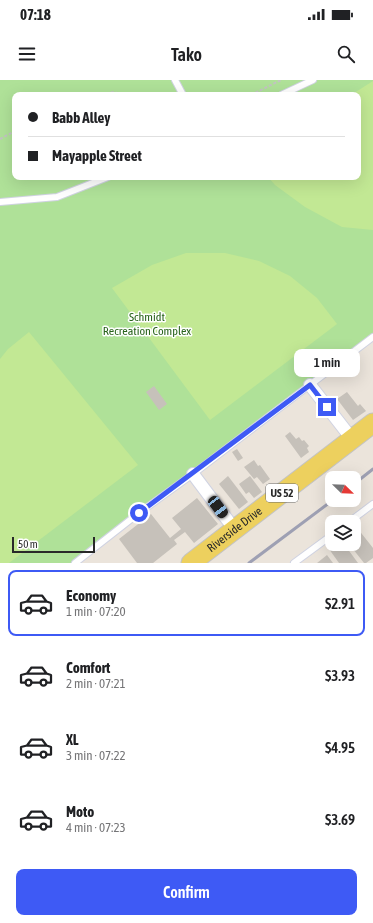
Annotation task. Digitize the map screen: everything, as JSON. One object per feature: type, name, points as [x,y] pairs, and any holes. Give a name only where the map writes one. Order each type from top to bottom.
[{"type":"main road","name":"Riverside Drive","points":[[191,563],[373,423]]},
{"type":"street","points":[[310,385],[352,439]]},
{"type":"street","points":[[193,474],[235,530]]},
{"type":"lane","points":[[175,80],[181,92]]},
{"type":"lane","points":[[287,92],[313,80]]},
{"type":"lane","points":[[0,202],[57,197],[100,180]]},
{"type":"lane","points":[[75,563],[373,337]]},
{"type":"lane","points":[[358,515],[373,504]]},
{"type":"lane","points":[[294,563],[325,540]]},
{"type":"path","points":[[257,92],[280,80]]},
{"type":"path","points":[[0,138],[12,132]]},
{"type":"green space","name":"Schmidt Recreation Complex","points":[[0,80],[373,80],[373,337],[75,563],[0,563]]},
{"type":"green space","points":[[373,81],[373,230],[342,227],[305,207],[275,185],[271,180],[361,180],[361,92],[356,92]]},
{"type":"green space","points":[[186,253],[225,253],[259,261],[290,276],[317,298],[337,324],[210,420],[112,288],[152,265]]},
{"type":"green space","points":[[29,332],[138,465],[9,563],[0,563],[0,359],[8,349]]},
{"type":"building","points":[[154,386],[167,404],[159,410],[146,392]]},
{"type":"building","points":[[347,392],[358,406],[360,404],[366,411],[353,420],[337,399]]},
{"type":"building","points":[[290,432],[296,439],[299,437],[309,446],[307,448],[309,452],[301,458],[285,436]]},
{"type":"building","points":[[237,449],[243,458],[238,461],[232,452]]},
{"type":"building","points":[[254,460],[258,466],[260,465],[270,479],[263,484],[257,477],[254,479],[244,467]]},
{"type":"building","points":[[228,476],[248,502],[239,509],[219,484]]},
{"type":"building","points":[[250,476],[262,492],[254,498],[249,492],[246,494],[239,484]]},
{"type":"building","points":[[197,498],[218,524],[194,543],[185,532],[174,540],[177,544],[153,563],[137,563],[119,539],[151,514],[170,538],[181,529],[172,518]]},
{"type":"building","points":[[361,533],[373,548],[373,558],[364,563],[355,551],[361,551]]},
{"type":"building","points":[[330,551],[349,551],[358,563],[339,563]]},
{"type":"building","points":[[327,555],[333,563],[317,563]]},
{"type":"railway","points":[[361,478],[373,469]]},
{"type":"railway","points":[[249,563],[325,506]]},
{"type":"route","points":[[139,513],[310,385],[327,407]]}]
